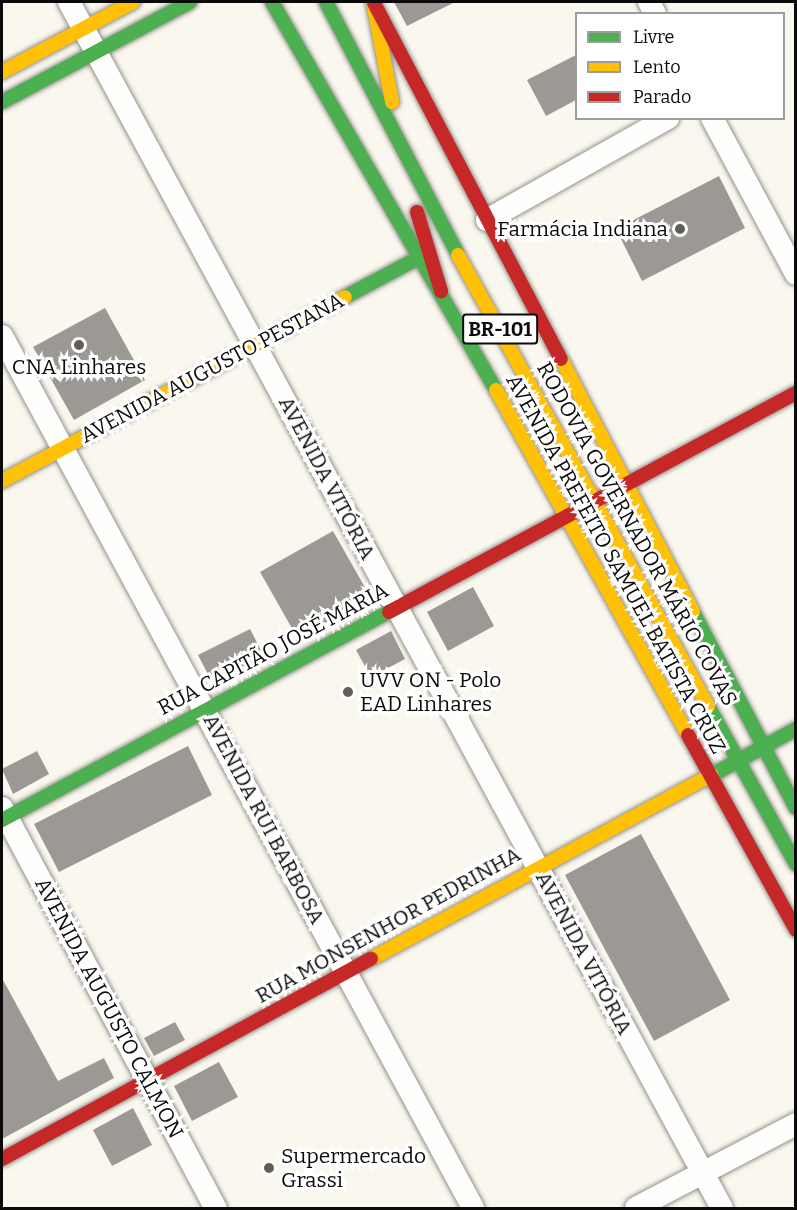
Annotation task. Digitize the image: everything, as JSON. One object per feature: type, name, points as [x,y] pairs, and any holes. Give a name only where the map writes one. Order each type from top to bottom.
[{"type":"main road","points":[[2,72],[133,2]]},
{"type":"main road","points":[[2,102],[189,2]]},
{"type":"main road","name":"AVENIDA PREFEITO SAMUEL BATISTA CRUZ","points":[[272,2],[422,256],[795,930]]},
{"type":"main road","name":"RODOVIA GOVERNADOR MÁRIO COVAS","points":[[326,2],[405,159],[795,864]]},
{"type":"main road","points":[[373,2],[380,61],[405,159]]},
{"type":"main road","name":"AVENIDA PREFEITO SAMUEL BATISTA CRUZ","points":[[373,2],[795,808]]},
{"type":"main road","points":[[376,104],[394,165],[424,224],[441,291]]},
{"type":"main road","name":"AVENIDA AUGUSTO PESTANA","points":[[2,481],[422,256]]},
{"type":"main road","points":[[626,483],[795,393]]},
{"type":"main road","name":"RUA CAPITÃO JOSÉ MARIA","points":[[3,815],[206,710],[626,483]]},
{"type":"main road","name":"RUA MONSENHOR PEDRINHA","points":[[2,1159],[795,729]]},
{"type":"street","name":"AVENIDA VITÓRIA","points":[[69,2],[722,1209]]},
{"type":"street","points":[[487,220],[664,120]]},
{"type":"street","points":[[713,120],[795,274]]},
{"type":"street","name":"AVENIDA RUI BARBOSA","points":[[2,336],[206,710],[473,1209]]},
{"type":"street","name":"AVENIDA AUGUSTO CALMON","points":[[3,815],[216,1209]]},
{"type":"street","points":[[636,1209],[795,1124]]},
{"type":"building","points":[[394,2],[455,2],[407,26]]},
{"type":"building","points":[[575,56],[575,101],[546,116],[527,80]]},
{"type":"building","name":"Farmácia Indiana","points":[[719,176],[745,228],[642,281],[616,229]]},
{"type":"building","points":[[105,308],[145,380],[74,420],[33,347]]},
{"type":"building","points":[[333,531],[371,598],[298,639],[260,572]]},
{"type":"building","points":[[473,587],[494,626],[448,651],[427,612]]},
{"type":"building","points":[[250,629],[265,658],[214,686],[198,655]]},
{"type":"building","points":[[391,631],[405,659],[371,677],[356,650]]},
{"type":"building","points":[[188,746],[212,795],[59,872],[34,824]]},
{"type":"building","points":[[37,751],[49,774],[13,794],[2,769]]},
{"type":"building","points":[[641,834],[730,1000],[654,1041],[565,875]]},
{"type":"building","points":[[2,978],[58,1081],[104,1058],[114,1078],[2,1139]]},
{"type":"building","points":[[175,1022],[185,1040],[154,1056],[144,1038]]},
{"type":"building","points":[[219,1062],[238,1097],[192,1121],[174,1086]]},
{"type":"building","points":[[133,1108],[152,1145],[112,1166],[93,1130]]},
{"type":"traffic: fast","points":[[2,102],[190,2]]},
{"type":"traffic: fast","points":[[272,2],[496,390]]},
{"type":"traffic: fast","points":[[326,2],[458,255]]},
{"type":"traffic: fast","points":[[345,297],[422,256]]},
{"type":"traffic: fast","points":[[2,820],[389,612]]},
{"type":"traffic: fast","points":[[693,612],[796,808]]},
{"type":"traffic: fast","points":[[708,706],[796,864]]},
{"type":"traffic: fast","points":[[712,775],[796,729]]},
{"type":"traffic: slow","points":[[2,72],[133,2]]},
{"type":"traffic: slow","points":[[373,2],[392,102]]},
{"type":"traffic: slow","points":[[458,255],[708,706]]},
{"type":"traffic: slow","points":[[2,481],[345,297]]},
{"type":"traffic: slow","points":[[561,359],[693,612]]},
{"type":"traffic: slow","points":[[496,390],[688,735]]},
{"type":"traffic: slow","points":[[371,959],[712,775]]},
{"type":"traffic: jam","points":[[374,3],[561,359]]},
{"type":"traffic: jam","points":[[417,212],[441,291]]},
{"type":"traffic: jam","points":[[389,612],[796,393]]},
{"type":"traffic: jam","points":[[688,735],[796,930]]},
{"type":"traffic: jam","points":[[2,1159],[371,959]]},
{"type":"place","name":"Farmácia Indiana","points":[[680,229]]},
{"type":"place","name":"CNA Linhares","points":[[79,345]]},
{"type":"place","name":"UVV ON - Polo EAD Linhares","points":[[348,692]]},
{"type":"place","name":"Supermercado Grassi","points":[[269,1168]]}]
